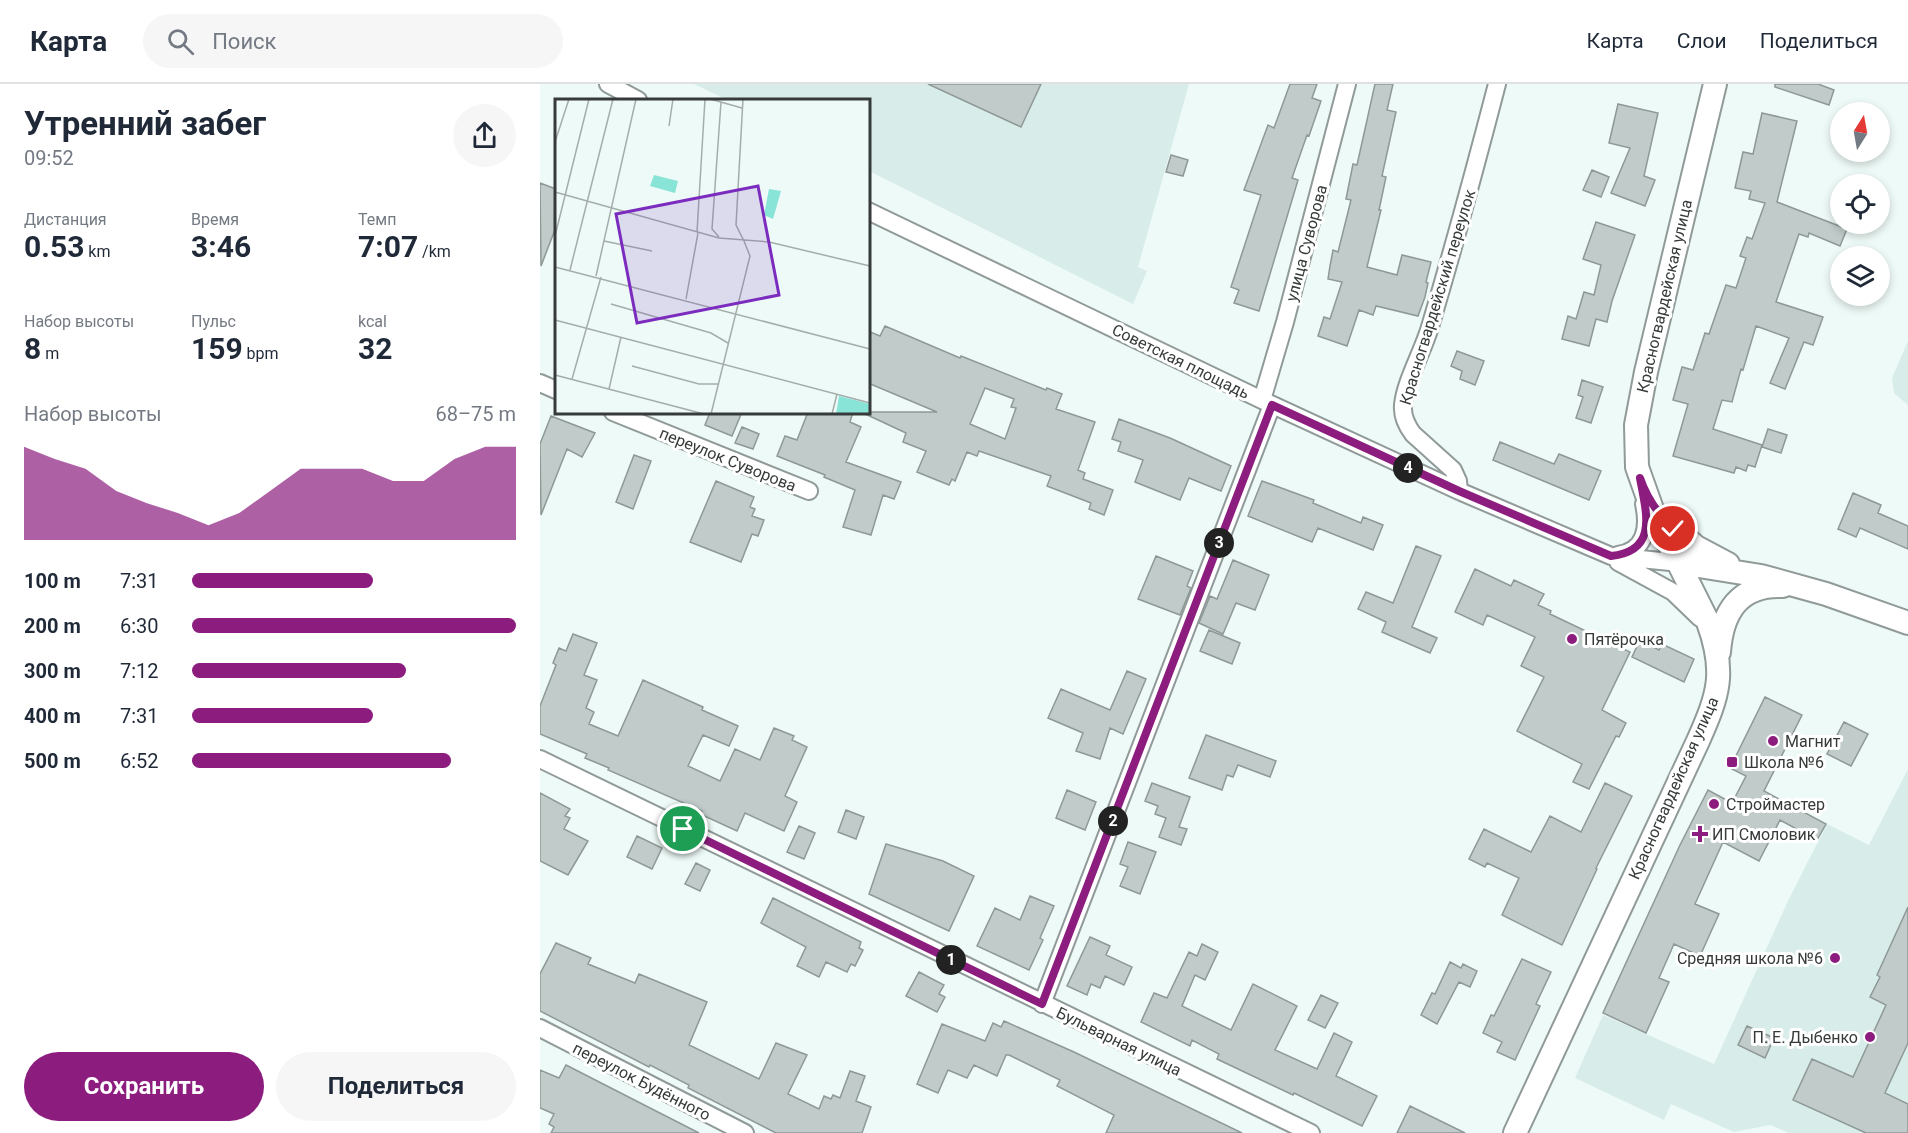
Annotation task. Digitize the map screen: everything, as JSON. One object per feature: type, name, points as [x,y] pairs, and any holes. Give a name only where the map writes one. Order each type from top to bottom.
[{"type":"street","points":[[608,84],[636,99]]},
{"type":"street","name":"улица Суворова","points":[[1042,1004],[1267,403],[1285,322],[1347,84]]},
{"type":"street","name":"Красногвардейский переулок","points":[[1459,491],[1453,470],[1408,427],[1403,405],[1430,330],[1497,84]]},
{"type":"street","name":"Красногвардейская улица","points":[[1515,1133],[1708,718],[1718,688],[1719,660],[1713,636],[1643,486],[1635,441],[1640,400],[1715,84]]},
{"type":"street","name":"Советская площадь","points":[[870,212],[1267,403],[1459,491],[1593,549],[1611,556],[1761,576],[1808,589],[1908,623]]},
{"type":"street","points":[[540,383],[555,390]]},
{"type":"street","name":"переулок Суворова","points":[[618,414],[808,491]]},
{"type":"street","points":[[1611,556],[1630,552],[1642,541],[1647,522],[1643,486]]},
{"type":"street","points":[[1643,486],[1664,519],[1683,538],[1721,561],[1761,576]]},
{"type":"street","points":[[1593,549],[1673,592],[1696,613],[1713,636]]},
{"type":"street","points":[[1719,660],[1721,637],[1727,616],[1744,595],[1764,586],[1808,589]]},
{"type":"street","name":"Бульварная улица","points":[[540,759],[1311,1133]]},
{"type":"street","name":"переулок Будённого","points":[[540,1028],[745,1133]]},
{"type":"shaded area","points":[[694,84],[1189,84],[1138,267],[1147,271],[1133,304],[870,172],[870,99],[725,99]]},
{"type":"shaded area","points":[[1908,341],[1908,405],[1894,393],[1892,378]]},
{"type":"shaded area","name":"Средняя школа №6","points":[[1908,769],[1908,1133],[1789,1133],[1770,1125],[1734,1132],[1671,1104],[1664,1120],[1575,1078],[1603,1015],[1714,1064],[1788,901],[1827,824],[1869,845]]},
{"type":"building","points":[[928,84],[1041,84],[1021,127]]},
{"type":"building","points":[[1290,84],[1317,84],[1312,98],[1321,101],[1292,178],[1298,180],[1259,311],[1234,303],[1239,290],[1231,287],[1261,195],[1244,190],[1268,125],[1274,128]]},
{"type":"building","points":[[1375,84],[1393,84],[1387,110],[1396,112],[1382,176],[1386,177],[1379,210],[1381,210],[1367,267],[1397,275],[1402,255],[1431,262],[1425,297],[1418,316],[1376,306],[1373,315],[1359,310],[1347,346],[1318,336],[1324,317],[1330,319],[1342,282],[1328,279],[1330,266],[1333,250],[1338,252],[1351,200],[1346,199],[1353,164],[1357,165]]},
{"type":"building","points":[[1775,84],[1818,84],[1834,90],[1829,105],[1775,87]]},
{"type":"building","points":[[1618,104],[1658,113],[1644,176],[1655,180],[1645,206],[1611,193],[1630,148],[1609,143]]},
{"type":"building","points":[[1762,113],[1797,121],[1777,202],[1830,222],[1830,234],[1845,234],[1840,246],[1809,233],[1808,237],[1799,234],[1776,302],[1823,317],[1813,345],[1804,342],[1785,389],[1770,383],[1789,338],[1756,326],[1732,402],[1722,400],[1713,429],[1762,445],[1755,467],[1748,465],[1746,471],[1736,467],[1734,473],[1673,456],[1688,404],[1673,400],[1682,367],[1693,370],[1705,333],[1709,334],[1726,285],[1736,288],[1746,258],[1740,256],[1747,237],[1752,239],[1765,203],[1749,199],[1751,191],[1735,188],[1743,152],[1753,154]]},
{"type":"building","points":[[1171,155],[1188,160],[1183,176],[1166,172]]},
{"type":"building","points":[[1592,170],[1609,177],[1601,197],[1583,190]]},
{"type":"building","points":[[540,183],[555,189],[555,230],[541,266]]},
{"type":"building","points":[[1596,222],[1635,235],[1607,322],[1596,319],[1589,346],[1562,339],[1568,316],[1576,319],[1584,292],[1594,295],[1601,265],[1583,259]]},
{"type":"building","points":[[885,326],[960,358],[961,356],[1046,390],[1047,388],[1062,394],[1056,409],[1095,422],[1078,470],[1085,473],[1083,479],[1113,490],[1104,515],[1089,509],[1091,503],[1047,486],[1051,476],[979,451],[977,456],[967,452],[955,481],[952,479],[949,485],[917,472],[926,451],[903,442],[906,433],[865,414],[870,414],[870,412],[937,412],[870,384],[870,332],[880,336]],"holes":[[[985,388],[1014,399],[1011,407],[1016,408],[1005,439],[970,424]]]},
{"type":"building","points":[[1457,351],[1484,361],[1475,385],[1460,379],[1462,371],[1451,366]]},
{"type":"building","points":[[1582,380],[1603,387],[1591,423],[1576,418],[1583,397],[1578,395]]},
{"type":"building","points":[[709,414],[741,414],[732,436],[705,425]]},
{"type":"building","points":[[807,414],[852,414],[850,422],[861,427],[846,462],[901,482],[894,499],[883,495],[871,535],[843,527],[855,490],[777,456],[785,436],[797,440]]},
{"type":"building","points":[[551,416],[595,433],[582,457],[567,449],[541,515],[540,444]]},
{"type":"building","points":[[1119,419],[1170,438],[1231,466],[1221,491],[1189,478],[1180,500],[1135,482],[1143,460],[1118,451],[1121,442],[1112,439]]},
{"type":"building","points":[[742,427],[759,434],[753,449],[735,443]]},
{"type":"building","points":[[1768,429],[1787,435],[1781,453],[1762,447]]},
{"type":"building","points":[[1500,442],[1554,464],[1559,454],[1601,471],[1589,500],[1493,460]]},
{"type":"building","points":[[634,455],[651,461],[633,509],[616,502]]},
{"type":"building","points":[[716,481],[754,497],[750,507],[755,509],[752,516],[764,520],[758,536],[752,534],[741,562],[690,542]]},
{"type":"building","points":[[1262,481],[1314,500],[1313,503],[1361,523],[1363,517],[1383,525],[1373,550],[1318,528],[1312,542],[1248,516]]},
{"type":"building","points":[[1853,493],[1881,505],[1878,513],[1908,526],[1908,549],[1860,528],[1856,537],[1838,529]]},
{"type":"building","points":[[1416,546],[1441,556],[1412,627],[1437,638],[1430,653],[1382,632],[1386,622],[1358,609],[1366,592],[1393,603]]},
{"type":"building","points":[[1156,556],[1193,571],[1187,586],[1191,588],[1180,615],[1138,599]]},
{"type":"building","points":[[1233,560],[1269,575],[1255,610],[1236,603],[1223,634],[1199,623],[1210,596],[1217,599]]},
{"type":"building","points":[[1475,569],[1511,586],[1514,580],[1544,594],[1538,605],[1551,611],[1550,614],[1630,652],[1602,710],[1626,723],[1619,737],[1616,736],[1589,789],[1573,782],[1582,764],[1517,731],[1544,677],[1521,666],[1535,637],[1487,615],[1483,625],[1455,612]]},
{"type":"building","points":[[1209,630],[1240,643],[1232,664],[1200,651]]},
{"type":"building","points":[[573,634],[597,643],[584,675],[597,680],[586,708],[594,712],[589,724],[618,736],[643,680],[703,707],[702,710],[738,726],[729,746],[703,735],[688,766],[720,781],[735,749],[760,760],[774,728],[794,736],[792,740],[807,747],[785,796],[797,802],[784,831],[745,813],[737,831],[700,814],[702,811],[608,770],[609,768],[585,758],[587,754],[540,734],[540,706],[556,665],[553,663],[559,648],[566,651]]},
{"type":"building","points":[[1640,640],[1659,650],[1662,644],[1694,659],[1684,682],[1632,657]]},
{"type":"building","points":[[1127,671],[1146,679],[1123,734],[1110,728],[1100,759],[1076,751],[1083,733],[1048,718],[1061,689],[1110,710]]},
{"type":"building","points":[[1765,697],[1802,715],[1764,791],[1826,824],[1817,840],[1780,820],[1759,861],[1723,842],[1695,904],[1719,914],[1700,956],[1674,944],[1659,978],[1669,982],[1646,1033],[1603,1013],[1680,845],[1708,790],[1732,803],[1746,776],[1730,768]]},
{"type":"building","points":[[1844,722],[1868,734],[1851,766],[1827,754]]},
{"type":"building","points":[[1206,735],[1276,761],[1270,777],[1238,765],[1233,777],[1227,775],[1222,790],[1189,778]]},
{"type":"building","points":[[1152,783],[1190,797],[1179,827],[1187,829],[1181,845],[1159,837],[1166,818],[1155,814],[1158,806],[1145,801]]},
{"type":"building","points":[[1605,783],[1632,796],[1596,868],[1562,945],[1502,915],[1519,878],[1487,863],[1485,867],[1469,859],[1484,829],[1531,852],[1550,816],[1581,832]]},
{"type":"building","points":[[1067,790],[1096,802],[1085,830],[1056,818]]},
{"type":"building","points":[[540,793],[570,809],[565,816],[570,818],[564,829],[588,841],[568,875],[540,861]]},
{"type":"building","points":[[846,810],[864,817],[856,839],[838,832]]},
{"type":"building","points":[[799,826],[815,833],[804,859],[787,852]]},
{"type":"building","points":[[637,836],[662,848],[652,869],[627,857]]},
{"type":"building","points":[[1128,842],[1156,852],[1140,894],[1120,886],[1128,867],[1120,864]]},
{"type":"building","points":[[886,844],[943,861],[974,876],[949,931],[869,894]]},
{"type":"building","points":[[696,863],[710,870],[700,891],[685,884]]},
{"type":"building","points":[[1030,896],[1054,906],[1040,938],[1043,940],[1029,970],[977,946],[995,908],[1020,920]]},
{"type":"building","points":[[773,898],[861,942],[859,948],[863,950],[855,966],[851,964],[847,972],[826,962],[819,977],[797,966],[806,947],[761,923]]},
{"type":"building","points":[[1908,907],[1908,1043],[1885,1093],[1908,1104],[1908,1133],[1866,1133],[1793,1100],[1812,1059],[1853,1077],[1886,1005],[1870,997],[1880,977],[1877,975]]},
{"type":"building","points":[[1090,937],[1110,946],[1106,955],[1132,967],[1124,985],[1105,976],[1100,988],[1091,984],[1087,995],[1067,986]]},
{"type":"building","points":[[556,943],[591,958],[588,964],[635,983],[639,974],[707,1002],[689,1045],[759,1079],[776,1043],[807,1055],[788,1094],[819,1109],[824,1096],[831,1099],[833,1095],[840,1098],[850,1071],[865,1076],[856,1101],[871,1107],[862,1133],[776,1133],[688,1088],[689,1085],[540,1011],[540,974]]},
{"type":"building","points":[[1202,944],[1218,952],[1205,980],[1195,975],[1182,1006],[1231,1030],[1253,984],[1297,1006],[1275,1050],[1317,1069],[1334,1033],[1352,1042],[1336,1076],[1377,1096],[1362,1126],[1217,1059],[1219,1054],[1192,1040],[1190,1046],[1141,1022],[1154,993],[1167,998],[1189,952],[1197,956]]},
{"type":"building","points":[[1522,959],[1551,972],[1536,1004],[1540,1006],[1515,1060],[1497,1052],[1502,1042],[1483,1033],[1491,1015],[1494,1016]]},
{"type":"building","points":[[1450,962],[1461,968],[1463,964],[1477,971],[1470,987],[1459,982],[1437,1024],[1421,1015],[1432,993],[1435,994]]},
{"type":"building","points":[[919,972],[944,985],[939,994],[945,997],[937,1012],[906,996]]},
{"type":"building","points":[[1321,995],[1338,1003],[1325,1028],[1308,1020]]},
{"type":"building","points":[[1004,1021],[1242,1133],[1106,1133],[1114,1115],[1057,1086],[1060,1080],[1009,1055],[1006,1055],[997,1076],[974,1065],[967,1078],[948,1070],[938,1093],[917,1084],[942,1024],[985,1041],[993,1023],[1001,1027]]},
{"type":"building","points":[[1747,1026],[1774,1038],[1765,1058],[1738,1045]]},
{"type":"building","points":[[566,1065],[699,1133],[551,1133],[554,1127],[549,1124],[554,1114],[540,1108],[540,1070],[559,1078]]},
{"type":"building","points":[[1410,1106],[1465,1133],[1397,1133]]},
{"type":"place","name":"Пятёрочка","points":[[1572,639]]},
{"type":"place","name":"Магнит","points":[[1773,741]]},
{"type":"place","name":"Школа №6","points":[[1732,762]]},
{"type":"place","name":"Строймастер","points":[[1714,804]]},
{"type":"place","name":"ИП Смоловик","points":[[1700,834]]},
{"type":"place","name":"Средняя школа №6","points":[[1835,958]]},
{"type":"place","name":"П. Е. Дыбенко","points":[[1870,1037]]},
{"type":"route","points":[[683,829],[1042,1004],[1272,405],[1459,491],[1611,556],[1622,555],[1637,548],[1646,531],[1647,522],[1640,478],[1645,494],[1673,529]]}]
